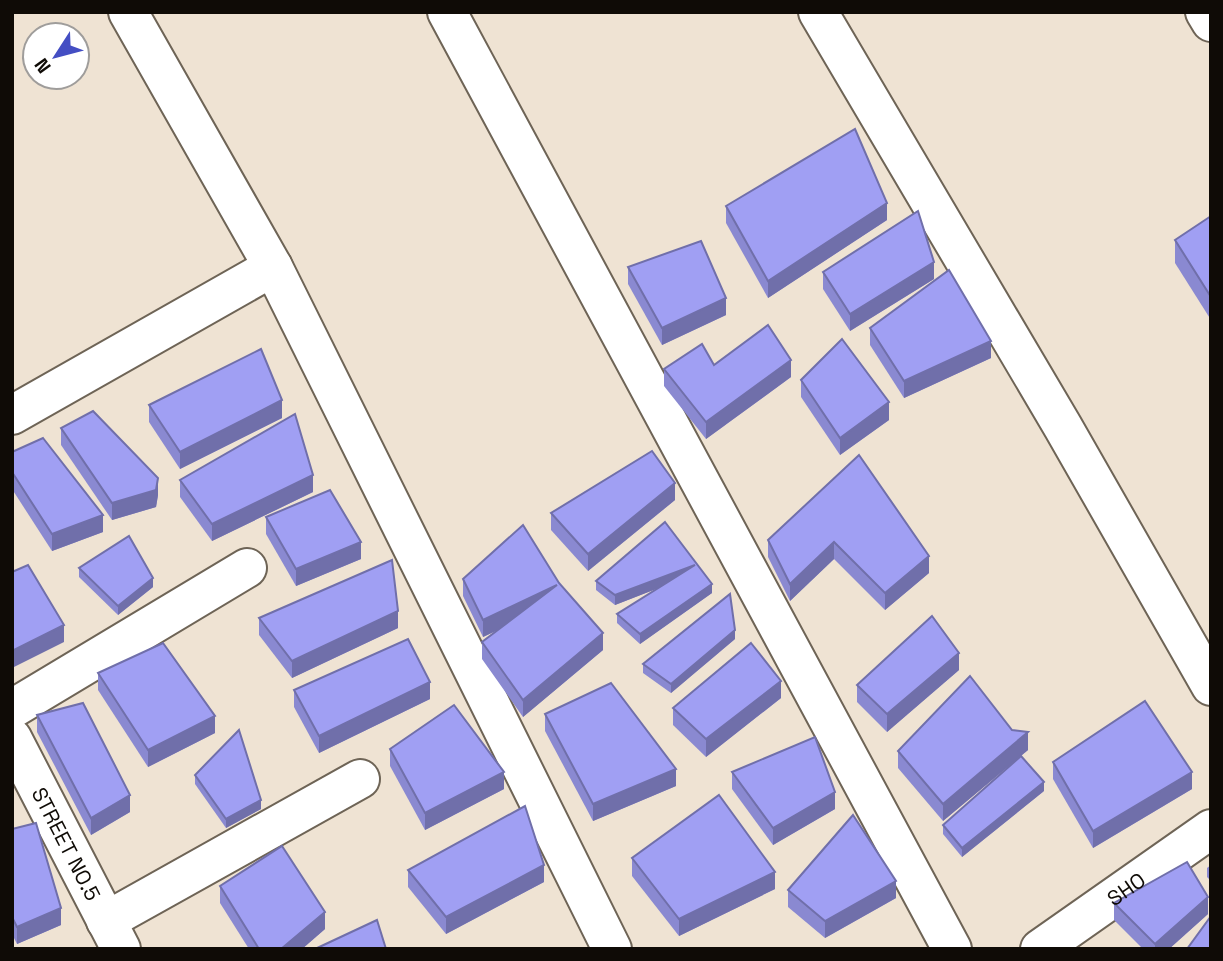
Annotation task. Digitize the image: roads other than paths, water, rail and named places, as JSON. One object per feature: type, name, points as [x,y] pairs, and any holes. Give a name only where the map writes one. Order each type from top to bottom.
[{"type":"street","points":[[128,12],[273,267],[612,949]]},
{"type":"street","points":[[447,12],[952,949]]},
{"type":"street","points":[[818,12],[1063,427],[1211,686]]},
{"type":"street","points":[[1205,12],[1211,22]]},
{"type":"street","points":[[12,415],[273,267]]},
{"type":"street","points":[[12,709],[247,568]]},
{"type":"street","name":"STREET NO.5","points":[[12,738],[113,935]]},
{"type":"street","points":[[113,935],[360,779]]},
{"type":"street","name":"SHO","points":[[1061,942],[1211,829]]}]
